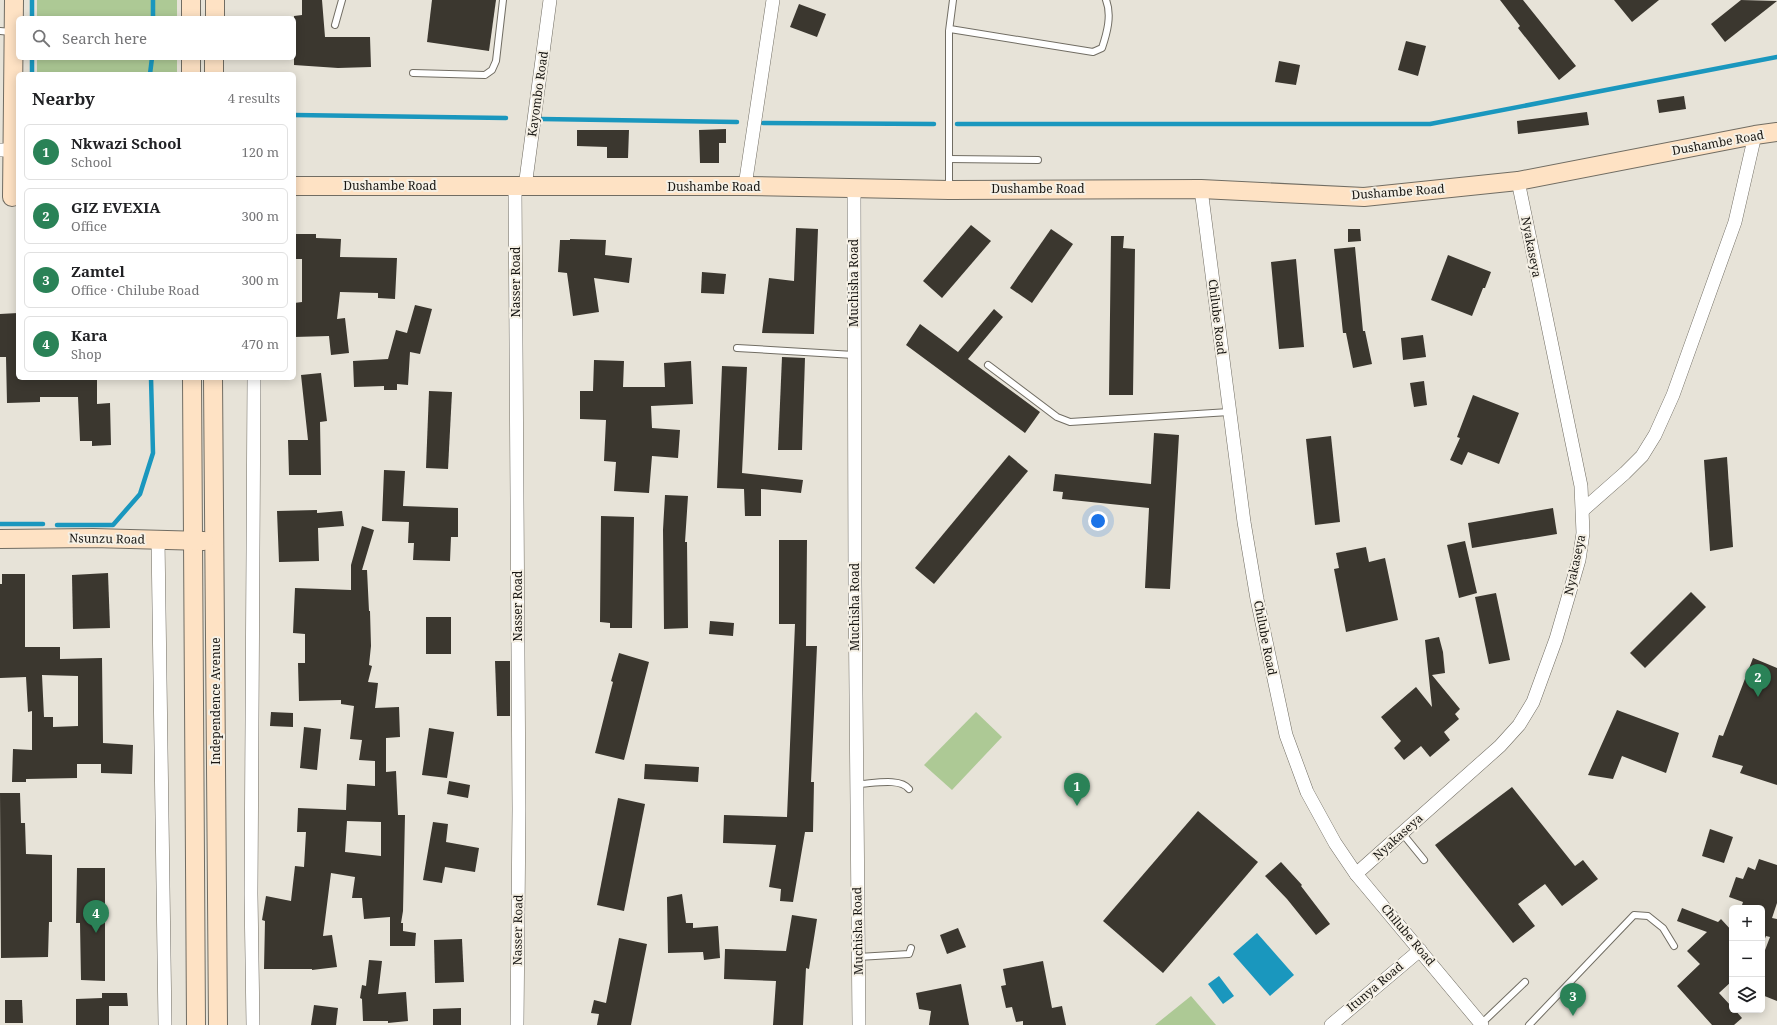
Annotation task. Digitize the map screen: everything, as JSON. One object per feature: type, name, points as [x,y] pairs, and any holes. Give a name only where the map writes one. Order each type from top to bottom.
[{"type":"street","points":[[10,189],[6,150],[7,32],[14,0]]},
{"type":"street","points":[[191,0],[191,16]]},
{"type":"street","points":[[215,0],[215,16]]},
{"type":"street","name":"Kayombo Road","points":[[520,187],[550,0]]},
{"type":"street","points":[[745,186],[773,0]]},
{"type":"street","points":[[191,60],[192,72]]},
{"type":"street","points":[[214,60],[214,72]]},
{"type":"street","name":"Dushambe Road","points":[[296,186],[745,186],[949,190],[1201,189],[1364,197],[1518,181],[1777,132]]},
{"type":"street","points":[[1583,510],[1626,473],[1642,456],[1655,435],[1673,395],[1735,222],[1755,135]]},
{"type":"street","name":"Nyakaseya","points":[[1356,874],[1500,746],[1519,725],[1533,702],[1556,639],[1579,560],[1583,534],[1581,486],[1518,181]]},
{"type":"street","name":"Nasser Road","points":[[517,1025],[520,810],[520,187]]},
{"type":"street","name":"Muchisha Road","points":[[854,188],[859,1025]]},
{"type":"street","name":"Chilube Road","points":[[1201,189],[1244,522],[1257,599],[1286,736],[1307,792],[1335,843],[1356,874],[1482,1024]]},
{"type":"street","name":"Independence Avenue","points":[[192,380],[196,1025]]},
{"type":"street","name":"Independence Avenue","points":[[213,380],[218,1025]]},
{"type":"street","points":[[253,1025],[251,886],[254,380]]},
{"type":"street","name":"Nsunzu Road","points":[[0,538],[93,538],[215,541]]},
{"type":"street","points":[[158,540],[165,1025]]},
{"type":"street","name":"Itunya Road","points":[[1330,1025],[1420,950]]},
{"type":"lane","points":[[334,25],[342,0]]},
{"type":"lane","points":[[413,73],[485,75],[492,70],[496,61],[503,0]]},
{"type":"lane","points":[[949,190],[949,30],[953,0]]},
{"type":"lane","points":[[949,30],[1093,52],[1102,48],[1108,33],[1108,7],[1106,0]]},
{"type":"lane","points":[[950,159],[1038,160]]},
{"type":"lane","points":[[737,348],[854,355]]},
{"type":"lane","points":[[988,365],[1057,417],[1070,422],[1229,412]]},
{"type":"lane","points":[[857,784],[896,782],[906,785],[909,789]]},
{"type":"lane","points":[[1402,833],[1424,860]]},
{"type":"lane","points":[[1529,1025],[1634,915],[1648,916],[1663,928],[1674,946]]},
{"type":"lane","points":[[858,957],[902,956],[909,954],[911,948]]},
{"type":"lane","points":[[1482,1024],[1525,982]]},
{"type":"green space","points":[[37,0],[177,0],[177,16],[37,16]]},
{"type":"green space","points":[[37,60],[177,60],[177,72],[37,72]]},
{"type":"green space","points":[[976,712],[1002,737],[952,790],[924,765]]},
{"type":"green space","points":[[1191,996],[1216,1025],[1155,1025]]},
{"type":"water","points":[[1257,933],[1294,975],[1270,996],[1233,954]]},
{"type":"water","points":[[1219,976],[1234,996],[1223,1004],[1208,984]]},
{"type":"building","points":[[302,0],[322,0],[325,37],[370,37],[371,67],[338,68],[294,65],[294,60],[296,60],[296,16],[294,16],[302,15]]},
{"type":"building","points":[[432,0],[496,0],[489,51],[427,42]]},
{"type":"building","points":[[1500,0],[1523,0],[1576,66],[1559,80],[1518,28],[1520,26]]},
{"type":"building","points":[[1614,0],[1659,0],[1632,22]]},
{"type":"building","points":[[1741,0],[1777,1],[1725,42],[1711,24]]},
{"type":"building","points":[[799,4],[826,14],[817,37],[790,27]]},
{"type":"building","points":[[1406,41],[1426,46],[1418,76],[1398,70]]},
{"type":"building","points":[[1279,61],[1300,65],[1296,85],[1275,82]]},
{"type":"building","points":[[1684,96],[1686,109],[1659,113],[1657,100]]},
{"type":"building","points":[[1587,112],[1589,125],[1518,134],[1517,121]]},
{"type":"building","points":[[726,129],[726,143],[719,143],[719,163],[700,163],[699,130]]},
{"type":"building","points":[[577,130],[629,130],[628,158],[607,158],[607,147],[577,146]]},
{"type":"building","points":[[971,225],[991,241],[942,298],[923,281]]},
{"type":"building","points":[[796,228],[818,229],[814,334],[762,333],[769,278],[794,281]]},
{"type":"building","points":[[1051,229],[1073,244],[1032,303],[1010,288]]},
{"type":"building","points":[[1348,229],[1360,229],[1361,241],[1348,242]]},
{"type":"building","points":[[296,234],[316,234],[316,238],[341,239],[340,257],[397,258],[395,299],[378,298],[378,293],[340,292],[337,319],[345,318],[349,353],[331,355],[329,336],[296,337],[296,303],[302,302],[302,259],[296,259]]},
{"type":"building","points":[[1111,236],[1124,236],[1123,248],[1135,249],[1133,395],[1109,395]]},
{"type":"building","points":[[560,240],[606,240],[605,255],[632,258],[629,283],[594,278],[599,312],[573,316],[567,273],[558,272]]},
{"type":"building","points":[[1355,247],[1363,331],[1365,331],[1372,364],[1353,368],[1346,333],[1343,333],[1334,249]]},
{"type":"building","points":[[1448,255],[1491,272],[1472,316],[1431,300]]},
{"type":"building","points":[[1296,259],[1304,347],[1279,349],[1271,262]]},
{"type":"building","points":[[702,272],[726,274],[724,294],[701,293]]},
{"type":"building","points":[[415,305],[432,309],[420,354],[410,352],[408,385],[397,384],[397,390],[384,390],[384,386],[354,387],[353,361],[388,359],[396,330],[407,333]]},
{"type":"building","points":[[994,309],[1003,317],[968,359],[1040,412],[1025,433],[906,345],[920,324],[958,352]]},
{"type":"building","points":[[16,313],[16,380],[97,380],[97,404],[110,403],[111,445],[92,446],[92,441],[80,441],[78,397],[40,397],[40,402],[7,403],[6,357],[0,357],[0,314]]},
{"type":"building","points":[[1423,335],[1426,357],[1403,360],[1401,338]]},
{"type":"building","points":[[782,357],[805,358],[802,450],[778,450]]},
{"type":"building","points":[[594,360],[624,361],[623,387],[665,387],[664,363],[691,361],[693,404],[651,406],[652,428],[680,430],[678,458],[652,456],[649,493],[614,491],[616,462],[604,461],[606,420],[580,419],[580,391],[593,391]]},
{"type":"building","points":[[722,366],[747,367],[742,473],[803,480],[801,493],[761,489],[761,516],[745,516],[744,489],[717,488]]},
{"type":"building","points":[[321,373],[327,421],[320,422],[321,475],[289,475],[288,440],[308,440],[301,375]]},
{"type":"building","points":[[1424,381],[1427,405],[1414,407],[1410,383]]},
{"type":"building","points":[[429,391],[452,392],[448,469],[426,468]]},
{"type":"building","points":[[1473,395],[1519,413],[1499,464],[1468,452],[1462,465],[1450,460],[1460,438],[1457,437]]},
{"type":"building","points":[[1154,433],[1179,435],[1170,589],[1145,588],[1149,508],[1062,499],[1063,492],[1053,491],[1055,474],[1151,484]]},
{"type":"building","points":[[1331,436],[1340,522],[1315,525],[1306,439]]},
{"type":"building","points":[[1009,455],[1028,471],[934,584],[915,568]]},
{"type":"building","points":[[1727,457],[1733,547],[1710,551],[1704,460]]},
{"type":"building","points":[[384,470],[405,471],[403,506],[458,508],[458,537],[451,537],[450,561],[413,560],[414,543],[408,543],[409,522],[382,521]]},
{"type":"building","points":[[665,495],[688,496],[685,542],[687,542],[688,628],[664,629],[663,530]]},
{"type":"building","points":[[1553,508],[1557,534],[1472,548],[1468,523]]},
{"type":"building","points":[[317,510],[317,513],[342,511],[344,526],[318,528],[319,561],[279,562],[277,511]]},
{"type":"building","points":[[601,516],[634,517],[632,628],[610,628],[610,623],[600,622]]},
{"type":"building","points":[[362,526],[374,530],[362,570],[367,570],[370,611],[371,646],[369,665],[372,666],[368,682],[378,683],[375,708],[399,707],[400,737],[386,738],[386,772],[396,771],[398,815],[405,815],[403,911],[401,923],[403,923],[403,931],[416,933],[415,946],[390,946],[390,917],[364,919],[362,898],[352,898],[355,877],[331,873],[323,936],[332,935],[337,967],[312,970],[264,969],[265,921],[262,920],[266,896],[291,901],[295,866],[304,867],[306,832],[297,832],[298,808],[346,810],[347,784],[375,786],[375,761],[359,760],[362,740],[350,739],[354,706],[341,704],[341,700],[299,701],[298,663],[305,663],[305,634],[293,633],[295,588],[351,590],[351,565]],"holes":[[[347,821],[381,822],[381,856],[345,852]]]},
{"type":"building","points":[[779,540],[807,540],[806,646],[817,646],[811,782],[814,782],[813,832],[805,832],[793,902],[780,901],[781,889],[769,887],[776,845],[723,843],[724,815],[787,817],[795,624],[779,624]]},
{"type":"building","points":[[1465,541],[1477,593],[1459,598],[1447,545]]},
{"type":"building","points":[[1366,547],[1369,562],[1385,558],[1398,620],[1346,632],[1334,569],[1339,568],[1336,553]]},
{"type":"building","points":[[108,573],[110,628],[73,629],[72,575]]},
{"type":"building","points":[[2,574],[25,574],[25,647],[60,647],[60,659],[102,658],[103,743],[133,745],[132,774],[101,773],[101,764],[77,764],[77,778],[26,779],[26,782],[12,782],[13,749],[32,750],[32,711],[28,712],[26,677],[0,678],[0,584],[2,584]],"holes":[[[42,675],[78,676],[78,726],[53,727],[53,717],[44,717]]]},
{"type":"building","points":[[1691,592],[1706,607],[1645,668],[1630,653]]},
{"type":"building","points":[[1496,593],[1510,660],[1489,664],[1475,597]]},
{"type":"building","points":[[426,617],[451,617],[451,654],[426,654]]},
{"type":"building","points":[[710,621],[734,623],[733,636],[709,634]]},
{"type":"building","points":[[1439,637],[1443,652],[1445,673],[1432,675],[1460,709],[1455,714],[1459,719],[1444,732],[1450,740],[1430,757],[1421,746],[1404,760],[1394,748],[1401,741],[1381,717],[1416,687],[1432,707],[1425,640]]},
{"type":"building","points":[[619,653],[649,662],[624,760],[595,753],[613,682],[611,681]]},
{"type":"building","points":[[1753,658],[1777,668],[1777,785],[1740,773],[1743,766],[1712,757],[1719,735],[1723,736]]},
{"type":"building","points":[[495,661],[510,661],[510,716],[497,716]]},
{"type":"building","points":[[1617,710],[1679,733],[1666,773],[1622,756],[1613,779],[1588,775]]},
{"type":"building","points":[[271,712],[293,713],[293,727],[270,726]]},
{"type":"building","points":[[304,727],[321,729],[317,770],[300,768]]},
{"type":"building","points":[[429,728],[454,732],[447,778],[422,775]]},
{"type":"building","points":[[645,764],[699,767],[698,782],[644,779]]},
{"type":"building","points":[[449,781],[470,785],[468,798],[447,794]]},
{"type":"building","points":[[1512,787],[1575,866],[1583,860],[1598,879],[1562,906],[1545,884],[1518,904],[1535,926],[1513,943],[1435,845]]},
{"type":"building","points":[[0,793],[20,793],[21,823],[25,823],[26,854],[52,855],[52,922],[49,922],[48,957],[1,958]]},
{"type":"building","points":[[618,798],[645,804],[624,911],[597,905]]},
{"type":"building","points":[[1198,811],[1258,862],[1163,973],[1103,921]]},
{"type":"building","points":[[433,822],[448,824],[446,842],[479,848],[475,872],[445,867],[442,883],[423,880]]},
{"type":"building","points":[[1710,829],[1733,837],[1724,863],[1702,856]]},
{"type":"building","points":[[1759,859],[1777,865],[1777,903],[1772,918],[1777,919],[1777,1001],[1765,996],[1765,950],[1770,937],[1766,936],[1765,938],[1765,905],[1742,905],[1743,902],[1729,897],[1736,877],[1743,879],[1748,867],[1755,870]]},
{"type":"building","points":[[1281,862],[1302,885],[1301,886],[1330,924],[1316,935],[1287,899],[1265,876]]},
{"type":"building","points":[[77,868],[105,868],[105,981],[81,980],[80,923],[76,923]]},
{"type":"building","points":[[682,894],[686,923],[693,923],[693,928],[718,926],[720,958],[704,960],[703,952],[668,953],[667,897]]},
{"type":"building","points":[[1682,908],[1718,922],[1721,919],[1729,928],[1729,984],[1719,993],[1729,1004],[1729,1013],[1738,1013],[1742,1018],[1734,1025],[1712,1025],[1677,986],[1700,964],[1687,951],[1707,932],[1677,921]]},
{"type":"building","points":[[792,915],[817,919],[809,969],[806,968],[803,1025],[773,1025],[776,981],[724,979],[725,949],[786,951]]},
{"type":"building","points":[[958,928],[966,947],[947,954],[940,935]]},
{"type":"building","points":[[619,938],[647,944],[631,1025],[597,1025],[599,1014],[591,1013],[594,1000],[606,1003]]},
{"type":"building","points":[[462,939],[464,982],[435,983],[434,940]]},
{"type":"building","points":[[369,960],[382,961],[378,994],[406,992],[408,1021],[388,1023],[388,1021],[363,1021],[362,999],[360,998],[362,985],[366,986]]},
{"type":"building","points":[[1043,961],[1052,1008],[1062,1006],[1066,1025],[1023,1025],[1023,1021],[1016,1022],[1012,1007],[1006,1008],[1001,986],[1006,985],[1003,969]]},
{"type":"building","points":[[961,984],[969,1025],[929,1025],[931,1011],[919,1009],[916,993]]},
{"type":"building","points":[[102,993],[127,993],[128,1006],[109,1006],[109,1025],[76,1025],[76,999],[102,998]]},
{"type":"building","points":[[5,1000],[22,1000],[23,1023],[5,1023]]},
{"type":"building","points":[[314,1005],[338,1008],[336,1025],[311,1025]]},
{"type":"building","points":[[461,1008],[461,1025],[433,1025],[433,1009]]},
{"type":"waterway","points":[[32,0],[32,16]]},
{"type":"waterway","points":[[153,0],[153,16]]},
{"type":"waterway","points":[[957,124],[1430,124],[1777,57]]},
{"type":"waterway","points":[[32,60],[32,72]]},
{"type":"waterway","points":[[150,72],[152,60]]},
{"type":"waterway","points":[[296,115],[506,118]]},
{"type":"waterway","points":[[541,119],[737,122]]},
{"type":"waterway","points":[[763,123],[934,124]]},
{"type":"waterway","points":[[57,525],[113,525],[140,494],[153,453],[151,380]]},
{"type":"waterway","points":[[0,524],[43,524]]},
{"type":"place","name":"GIZ EVEXIA","points":[[1758,697]]},
{"type":"place","name":"Nkwazi School","points":[[1077,806]]},
{"type":"place","name":"Kara","points":[[96,933]]},
{"type":"place","name":"Zamtel","points":[[1573,1016]]}]
